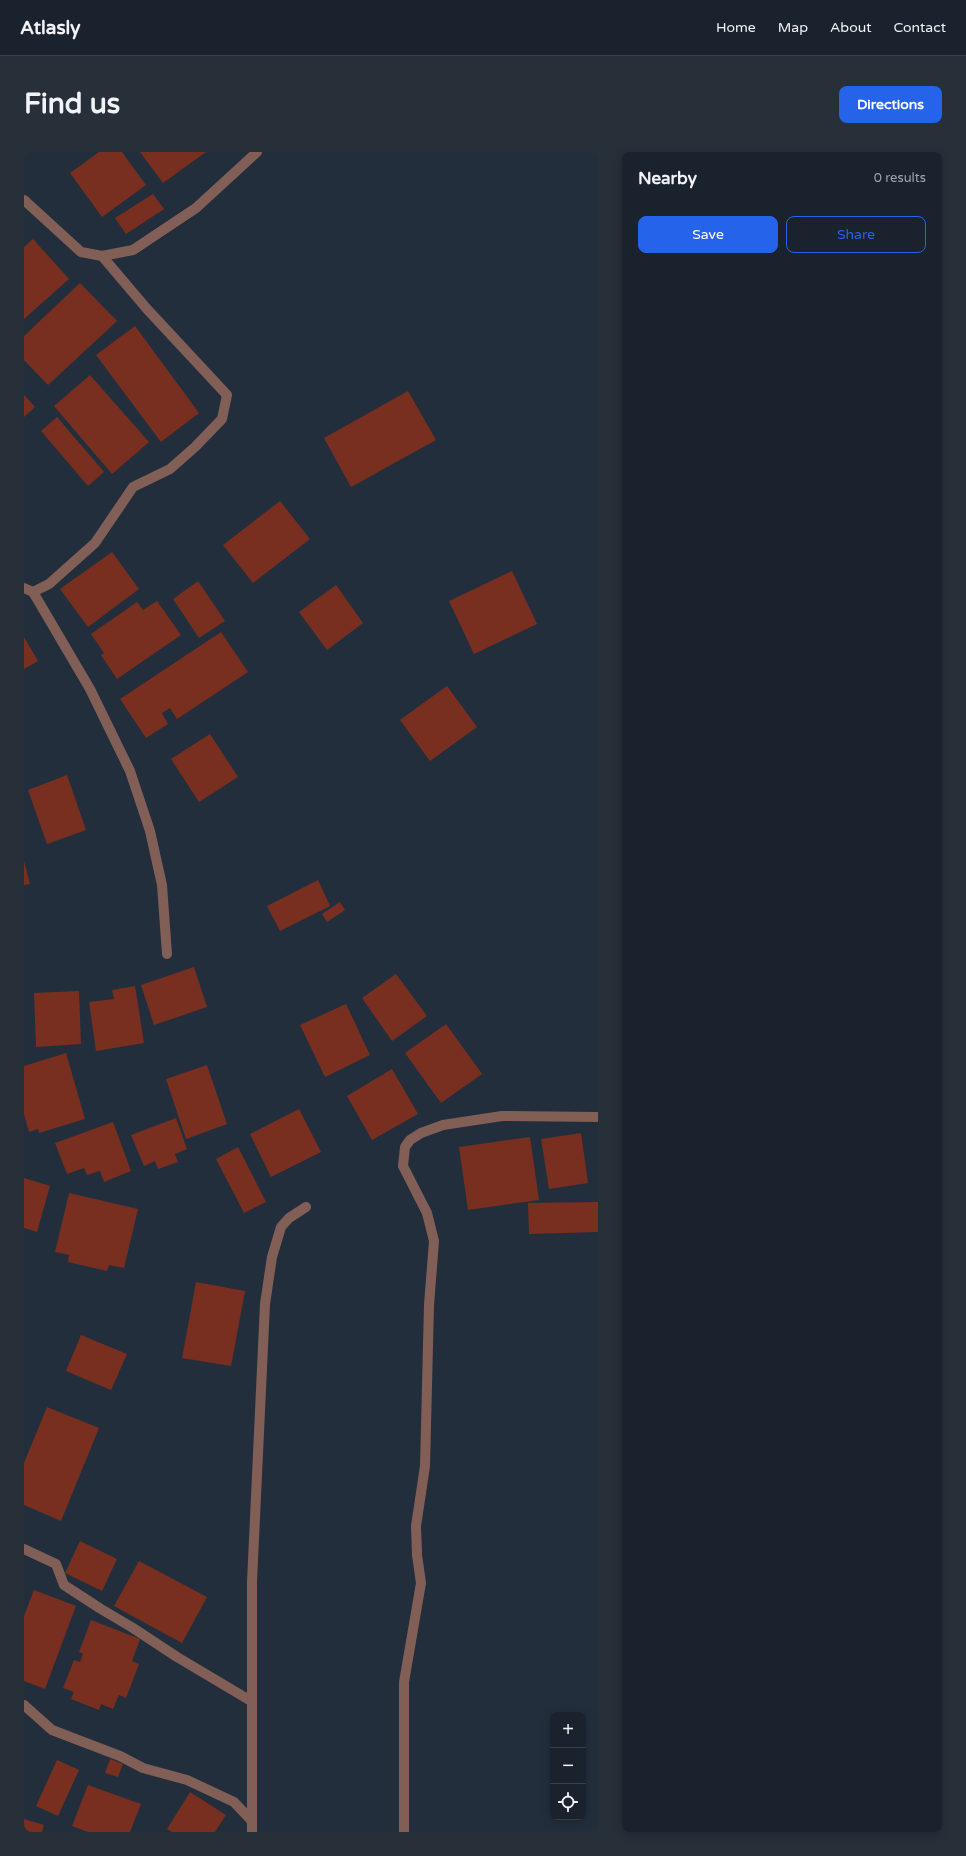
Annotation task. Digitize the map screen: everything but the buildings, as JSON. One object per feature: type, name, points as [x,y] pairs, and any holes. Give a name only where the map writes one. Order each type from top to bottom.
[{"type":"street","points":[[24,200],[81,252],[102,256],[133,250],[196,208],[257,152]]},
{"type":"street","points":[[102,256],[147,309],[227,395],[222,419],[195,447],[170,469],[134,487],[95,543],[49,584],[28,590],[90,689],[130,771],[150,831],[162,885],[167,954]]},
{"type":"street","points":[[404,1832],[404,1682],[421,1583],[416,1526],[425,1466],[429,1306],[434,1241],[427,1213],[403,1166],[405,1147],[410,1140],[420,1133],[443,1125],[502,1116],[598,1117]]},
{"type":"street","points":[[252,1832],[252,1582],[265,1304],[272,1257],[281,1227],[289,1218],[306,1207]]},
{"type":"street","points":[[24,1549],[56,1564],[64,1585],[251,1702]]},
{"type":"street","points":[[24,1705],[52,1730],[120,1756],[143,1768],[187,1780],[234,1802],[251,1820]]}]
